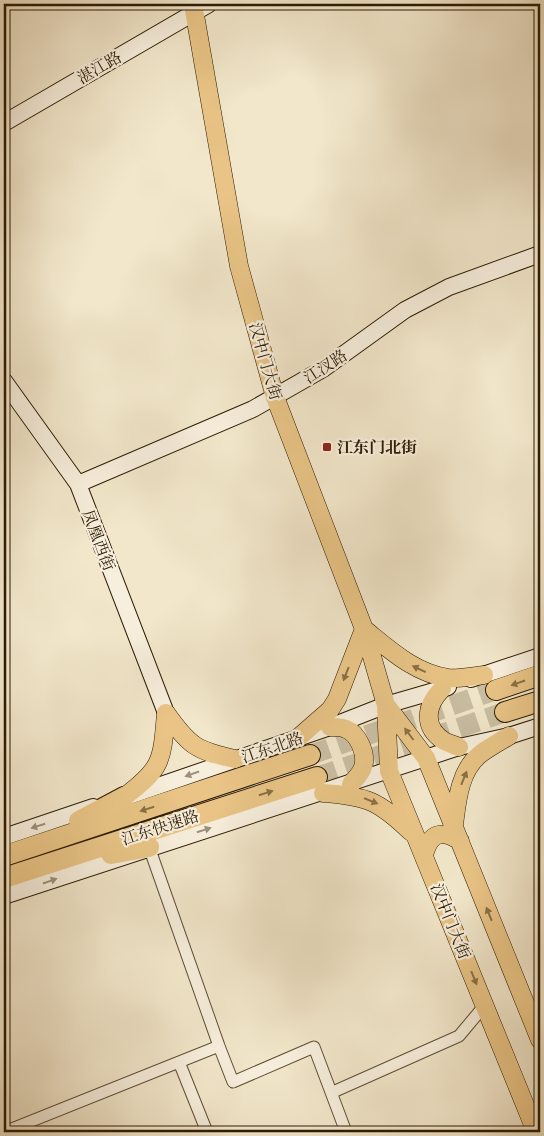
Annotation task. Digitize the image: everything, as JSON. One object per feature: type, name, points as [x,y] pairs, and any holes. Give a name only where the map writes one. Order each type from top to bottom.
[{"type":"highway","points":[[490,683],[540,675]]},
{"type":"highway","points":[[505,712],[540,701]]},
{"type":"highway","name":"江东快速路","points":[[4,856],[310,755]]},
{"type":"highway","name":"江东快速路","points":[[4,878],[320,785]]},
{"type":"highway","points":[[27,848],[124,797]]},
{"type":"highway","points":[[33,869],[149,847]]},
{"type":"main road","name":"湛江路","points":[[4,123],[199,6]]},
{"type":"main road","name":"汉中门大街","points":[[199,6],[239,266],[275,397],[364,629],[386,705],[389,771],[536,1132]]},
{"type":"main road","name":"江汊路","points":[[78,484],[253,409],[324,369],[406,310],[449,287],[540,254]]},
{"type":"main road","name":"凤凰西街","points":[[4,381],[78,484],[166,713]]},
{"type":"main road","points":[[298,738],[330,710],[334,704],[364,629],[409,664],[424,671],[449,678],[490,683]]},
{"type":"main road","name":"江东北路","points":[[4,837],[330,727],[386,705],[442,689],[490,683],[540,656]]},
{"type":"main road","points":[[442,689],[434,697],[430,705],[428,718],[438,736],[444,741],[459,747]]},
{"type":"main road","name":"汉中门大街","points":[[386,705],[426,758],[540,1040]]},
{"type":"main road","points":[[166,713],[186,739],[202,751],[236,759]]},
{"type":"main road","points":[[124,797],[144,783],[155,771],[161,758],[166,713]]},
{"type":"main road","points":[[4,896],[149,847],[320,785],[351,784],[459,747],[509,736],[540,726]]},
{"type":"main road","points":[[330,727],[345,728],[353,733],[362,749],[364,757],[363,767],[351,784]]},
{"type":"main road","points":[[424,855],[431,838],[443,834],[451,836],[457,833],[459,792],[466,772],[478,756],[509,736]]},
{"type":"main road","points":[[320,785],[377,803],[396,817],[417,838]]},
{"type":"street","points":[[149,847],[233,1082],[314,1047],[333,1092],[346,1132]]},
{"type":"street","points":[[333,1092],[459,1036],[485,1005]]},
{"type":"street","points":[[4,1132],[219,1046]]},
{"type":"street","points":[[179,1062],[206,1132]]},
{"type":"tunnel","points":[[310,755],[496,690]]},
{"type":"tunnel","points":[[317,777],[505,712]]},
{"type":"place","name":"江东门北街","points":[[327,447]]}]
